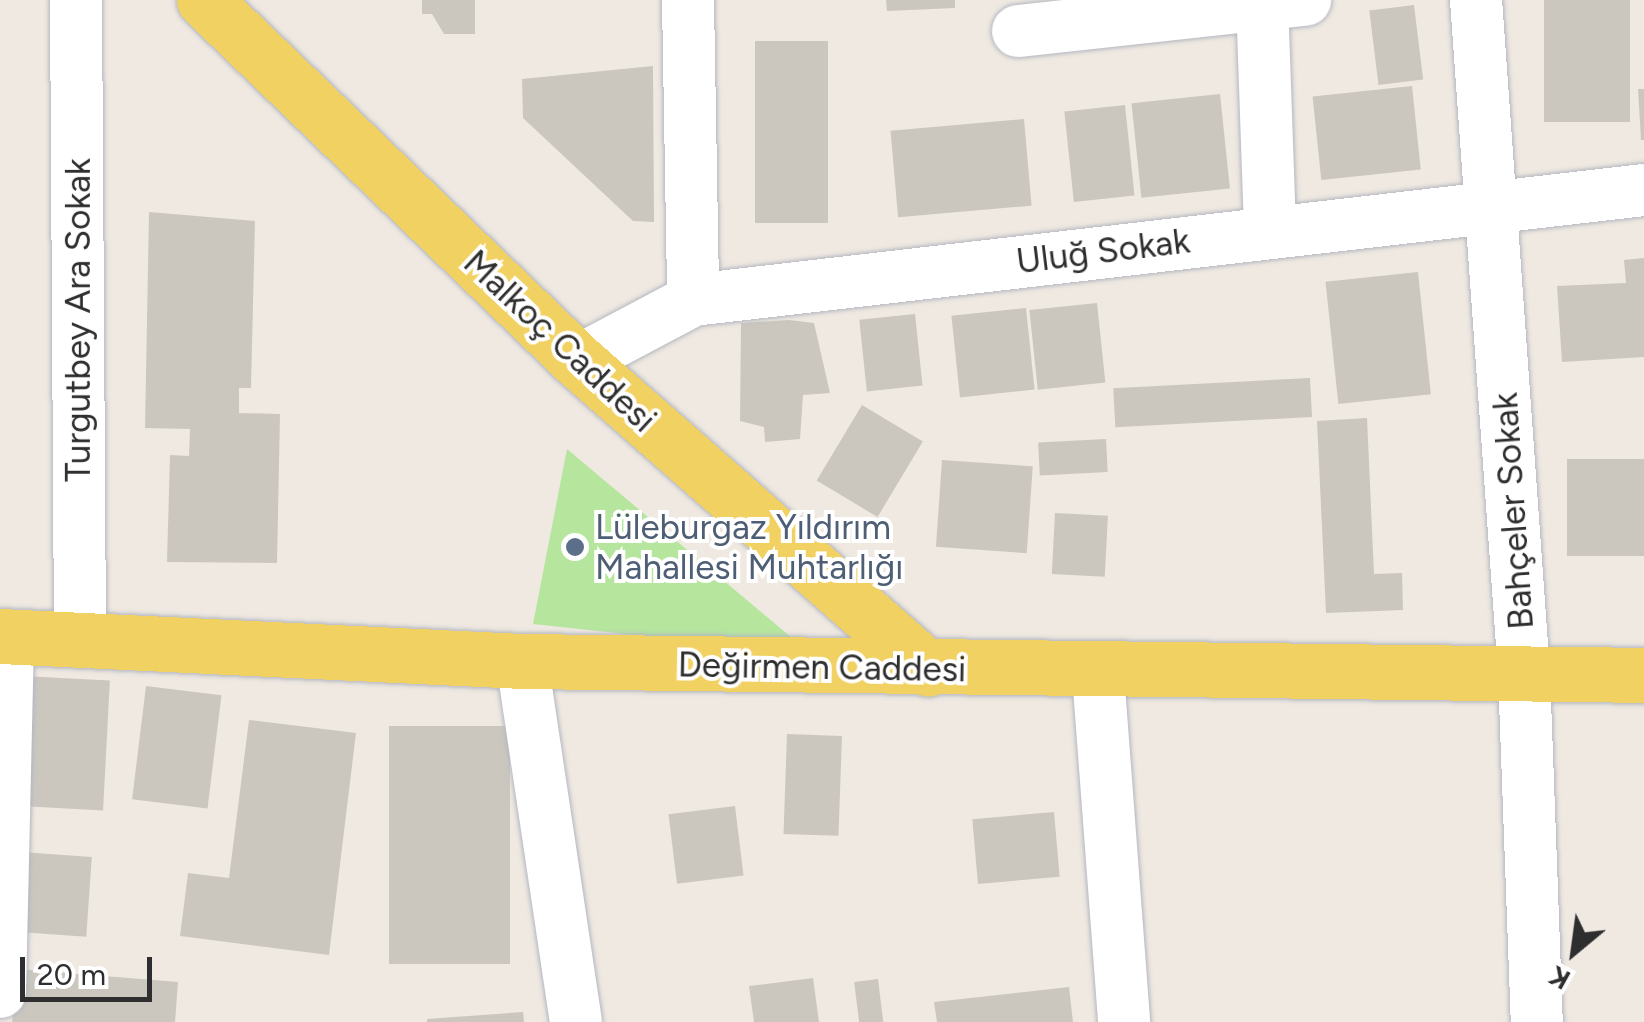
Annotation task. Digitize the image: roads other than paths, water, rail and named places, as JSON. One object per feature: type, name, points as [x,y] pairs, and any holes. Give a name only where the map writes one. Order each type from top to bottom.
[{"type":"main road","name":"Malkoç Caddesi","points":[[204,0],[578,362],[928,669]]},
{"type":"main road","name":"Değirmen Caddesi","points":[[4,636],[522,661],[1098,674],[1644,675]]},
{"type":"street","name":"Turgutbey Ara Sokak","points":[[76,0],[80,640]]},
{"type":"street","points":[[688,0],[692,300]]},
{"type":"street","name":"Bahçeler Sokak","points":[[1476,0],[1524,673],[1537,1022]]},
{"type":"street","points":[[1018,31],[1276,1],[1270,232]]},
{"type":"street","name":"Uluğ Sokak","points":[[578,362],[692,300],[1644,190]]},
{"type":"street","points":[[0,992],[4,636]]},
{"type":"street","points":[[522,661],[576,1022]]},
{"type":"street","points":[[1098,674],[1124,1022]]},
{"type":"place","name":"Lüleburgaz Yıldırım Mahallesi Muhtarlığı","points":[[575,547]]}]
